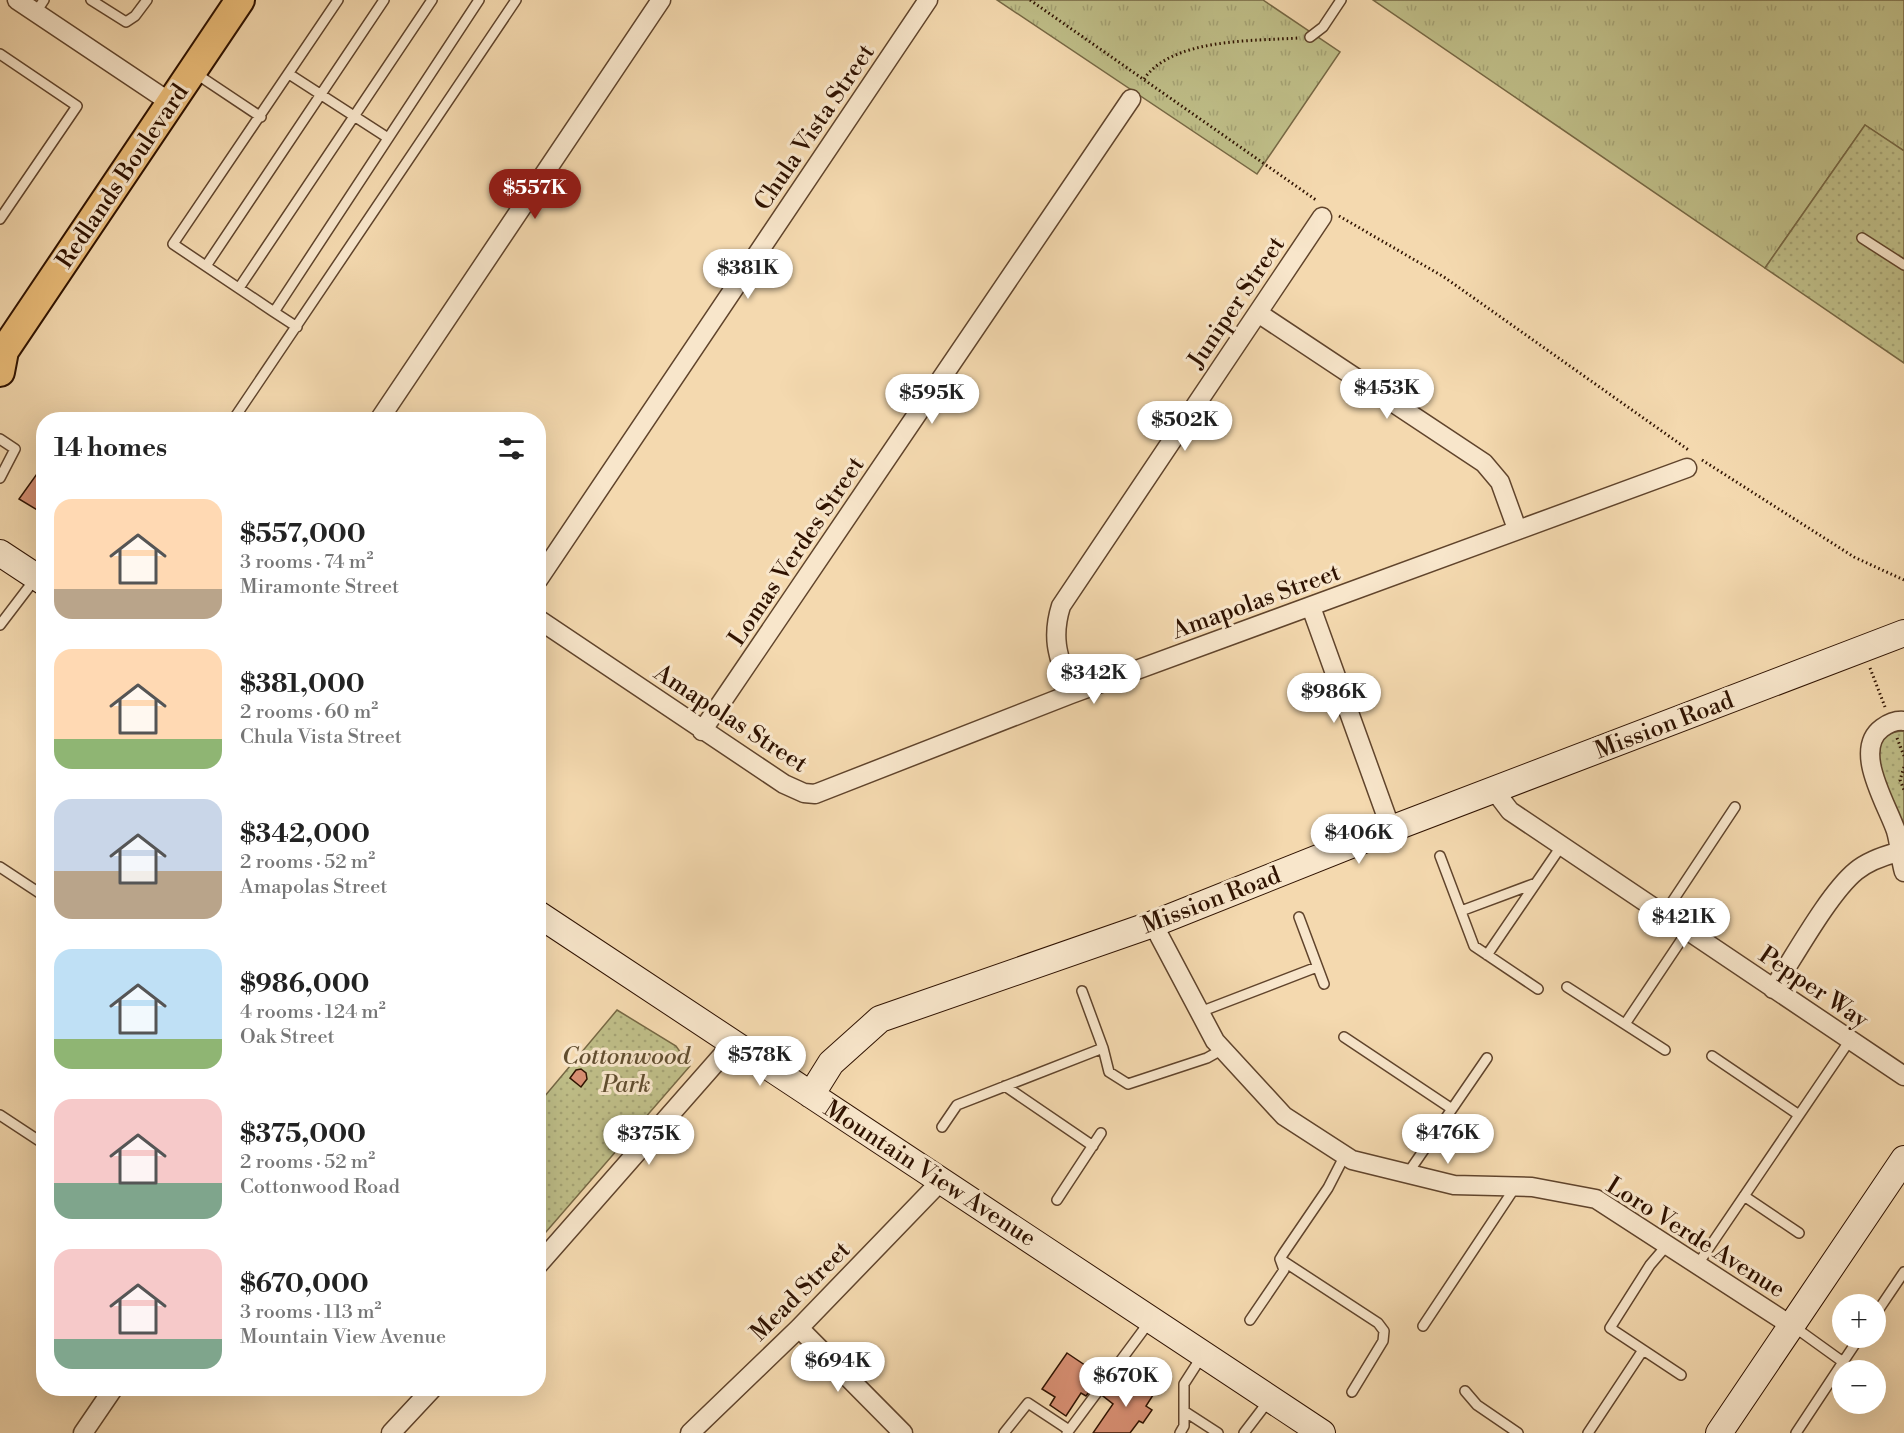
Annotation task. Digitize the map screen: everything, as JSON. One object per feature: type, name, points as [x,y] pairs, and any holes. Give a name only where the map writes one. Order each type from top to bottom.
[{"type":"main road","name":"Redlands Boulevard","points":[[1,359],[240,0]]},
{"type":"street","points":[[17,0],[40,6],[171,104]]},
{"type":"street","points":[[384,412],[661,0]]},
{"type":"street","name":"Chula Vista Street","points":[[546,568],[928,0]]},
{"type":"street","name":"Lomas Verdes Street","points":[[702,731],[1131,99]]},
{"type":"street","name":"Juniper Street","points":[[1071,694],[1055,647],[1055,628],[1061,606],[1325,210]]},
{"type":"street","points":[[1258,313],[1484,463],[1500,482],[1517,529]]},
{"type":"street","name":"Amapolas Street","points":[[546,624],[793,790],[815,794],[1071,694],[1687,468]]},
{"type":"street","points":[[0,553],[36,576]]},
{"type":"street","points":[[1311,607],[1391,829]]},
{"type":"street","name":"Mission Road","points":[[811,1095],[831,1063],[880,1019],[1153,924],[1391,829],[1904,633]]},
{"type":"street","points":[[1898,722],[1873,737],[1869,752],[1871,765],[1897,834],[1898,852],[1904,872]]},
{"type":"street","name":"Pepper Way","points":[[1494,790],[1510,811],[1904,1076]]},
{"type":"street","points":[[1773,988],[1841,887],[1856,871],[1870,862],[1898,852]]},
{"type":"street","name":"Mountain View Avenue","points":[[546,919],[1322,1433]]},
{"type":"street","name":"Loro Verde Avenue","points":[[1153,924],[1200,1012],[1223,1049],[1284,1116],[1352,1160],[1454,1185],[1516,1186],[1596,1199],[1792,1326]]},
{"type":"street","points":[[546,1256],[733,1043]]},
{"type":"street","points":[[1719,1433],[1904,1159]]},
{"type":"street","name":"Mead Street","points":[[690,1433],[799,1328],[941,1181]]},
{"type":"street","points":[[799,1328],[903,1433]]},
{"type":"street","points":[[83,1433],[108,1396]]},
{"type":"street","points":[[391,1433],[425,1396]]},
{"type":"lane","points":[[91,0],[126,22],[135,16],[147,0]]},
{"type":"lane","points":[[297,327],[173,244],[338,0]]},
{"type":"lane","points":[[206,266],[384,0]]},
{"type":"lane","points":[[239,288],[432,0]]},
{"type":"lane","points":[[274,312],[479,0]]},
{"type":"lane","points":[[239,412],[516,0]]},
{"type":"lane","points":[[1310,37],[1323,27],[1341,0]]},
{"type":"lane","points":[[0,54],[77,106],[0,219]]},
{"type":"lane","points":[[193,71],[261,117]]},
{"type":"lane","points":[[289,74],[388,138]]},
{"type":"lane","points":[[1862,238],[1904,265]]},
{"type":"lane","points":[[0,439],[15,449],[0,478]]},
{"type":"lane","points":[[0,625],[36,584]]},
{"type":"lane","points":[[1665,914],[1735,807]]},
{"type":"lane","points":[[1487,955],[1562,845]]},
{"type":"lane","points":[[1440,856],[1473,946],[1538,989]]},
{"type":"lane","points":[[0,867],[36,891]]},
{"type":"lane","points":[[1461,911],[1536,883]]},
{"type":"lane","points":[[1299,917],[1324,984]]},
{"type":"lane","points":[[1626,1024],[1688,930]]},
{"type":"lane","points":[[1200,1012],[1317,967]]},
{"type":"lane","points":[[1567,987],[1665,1050]]},
{"type":"lane","points":[[1082,991],[1103,1048],[1109,1072],[1128,1084],[1207,1058],[1223,1049]]},
{"type":"lane","points":[[1344,1037],[1452,1109]]},
{"type":"lane","points":[[1698,1264],[1850,1040]]},
{"type":"lane","points":[[942,1127],[957,1105],[1103,1048]]},
{"type":"lane","points":[[1712,1056],[1799,1115]]},
{"type":"lane","points":[[1408,1173],[1487,1058]]},
{"type":"lane","points":[[1005,1086],[1093,1146]]},
{"type":"lane","points":[[0,1115],[36,1139]]},
{"type":"lane","points":[[1057,1200],[1101,1133]]},
{"type":"lane","points":[[1280,1259],[1329,1188],[1345,1155]]},
{"type":"lane","points":[[1423,1326],[1516,1186]]},
{"type":"lane","points":[[1744,1196],[1799,1233]]},
{"type":"lane","points":[[1668,1244],[1650,1265],[1610,1328],[1681,1375]]},
{"type":"lane","points":[[1250,1320],[1284,1270],[1280,1259]]},
{"type":"lane","points":[[1280,1259],[1378,1323],[1384,1331],[1383,1341],[1352,1392]]},
{"type":"lane","points":[[1886,1299],[1904,1272]]},
{"type":"lane","points":[[1004,1433],[1028,1403],[1068,1431],[1151,1319]]},
{"type":"lane","points":[[1792,1326],[1840,1360]]},
{"type":"lane","points":[[1588,1433],[1643,1350]]},
{"type":"lane","points":[[1180,1433],[1184,1426],[1184,1384],[1203,1353]]},
{"type":"lane","points":[[1796,1433],[1832,1379]]},
{"type":"lane","points":[[1465,1391],[1477,1405],[1518,1433]]},
{"type":"lane","points":[[1244,1433],[1270,1398]]},
{"type":"lane","points":[[1184,1411],[1218,1433]]},
{"type":"path","points":[[1030,0],[1325,210],[1444,277],[1707,463],[1854,557],[1904,580]]},
{"type":"path","points":[[1144,79],[1163,60],[1195,49],[1238,42],[1310,37]]},
{"type":"path","points":[[1862,650],[1898,722],[1904,756]]},
{"type":"path","points":[[1904,767],[1900,780],[1904,790]]},
{"type":"green space","points":[[997,0],[1263,0],[1340,52],[1257,174]]},
{"type":"green space","points":[[1373,0],[1904,0],[1904,151],[1865,125],[1765,268]]},
{"type":"green space","points":[[1865,125],[1904,151],[1904,363],[1765,268]]},
{"type":"green space","points":[[1904,731],[1904,830],[1880,765],[1879,746],[1883,738],[1891,733]]},
{"type":"green space","name":"Cottonwood Park","points":[[617,1010],[676,1046],[690,1066],[546,1232],[546,1095]]},
{"type":"building","points":[[36,475],[36,509],[19,499]]},
{"type":"building","points":[[581,1069],[586,1073],[587,1079],[581,1087],[570,1078],[576,1070]]},
{"type":"building","points":[[1067,1353],[1101,1376],[1086,1396],[1081,1393],[1066,1416],[1050,1405],[1055,1397],[1042,1389]]},
{"type":"building","points":[[1132,1377],[1155,1392],[1146,1406],[1152,1410],[1143,1423],[1139,1421],[1130,1433],[1093,1433],[1113,1404],[1103,1396],[1112,1383],[1123,1391]]}]
